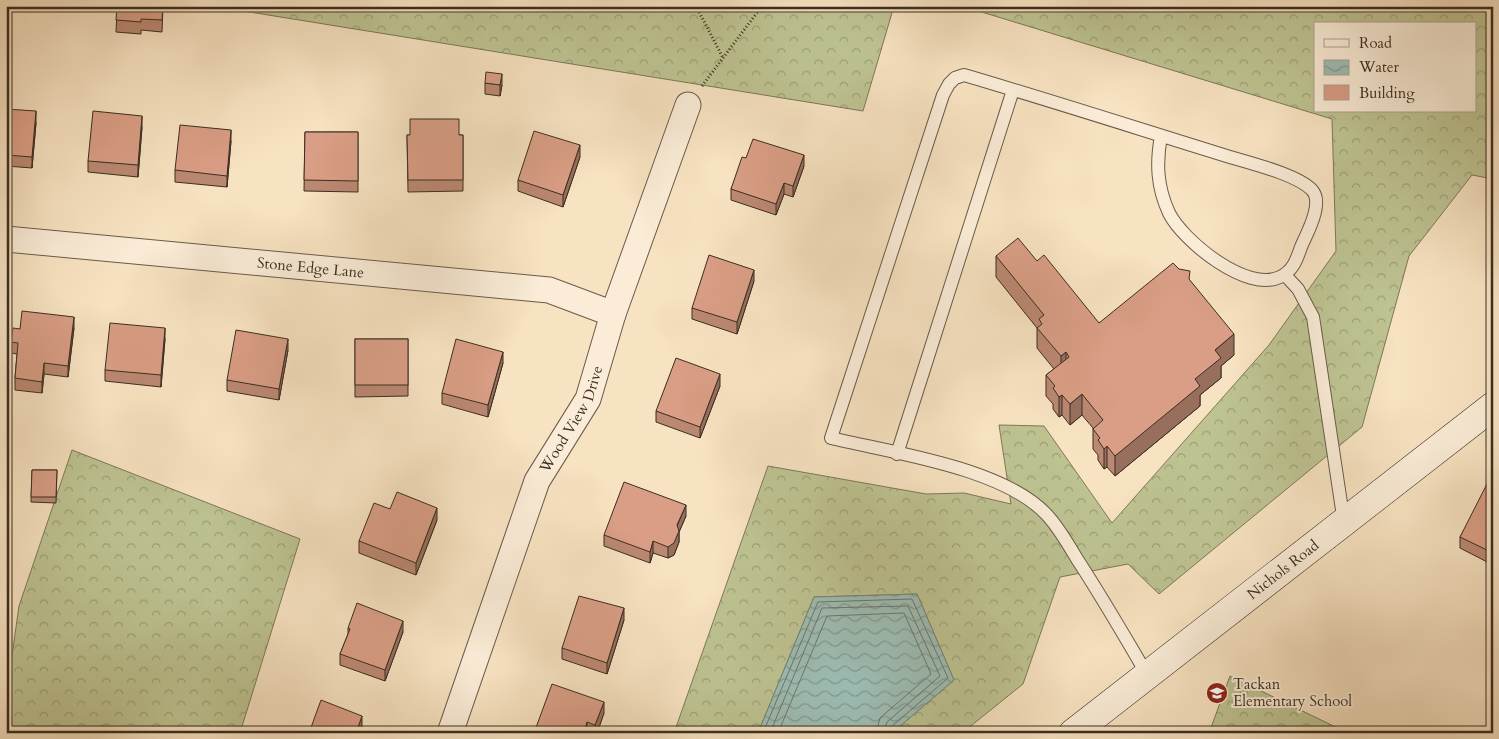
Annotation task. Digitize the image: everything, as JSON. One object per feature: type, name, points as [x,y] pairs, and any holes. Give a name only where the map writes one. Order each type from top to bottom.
[{"type":"street","name":"Wood View Drive","points":[[450,733],[537,481],[588,399],[613,314],[688,104]]},
{"type":"street","name":"Stone Edge Lane","points":[[6,239],[549,290],[613,314]]},
{"type":"street","name":"Nichols Road","points":[[1073,733],[1493,406]]},
{"type":"lane","points":[[1148,676],[1097,590],[1047,515],[1031,501],[995,481],[898,454],[831,438],[943,95],[949,84],[964,74],[1277,172],[1302,183],[1313,191],[1317,202],[1294,265],[1284,274],[1272,280],[1253,277],[1236,272],[1202,250],[1183,233],[1170,215],[1158,178],[1158,151],[1161,136]]},
{"type":"lane","points":[[898,454],[1013,90]]},
{"type":"lane","points":[[1284,274],[1298,289],[1313,317],[1344,523]]},
{"type":"path","points":[[696,6],[723,58]]},
{"type":"path","points":[[688,104],[762,6]]},
{"type":"green space","points":[[231,6],[894,6],[863,111],[231,9]]},
{"type":"green space","points":[[962,6],[1493,6],[1493,179],[1472,175],[1409,256],[1362,427],[1159,594],[1128,564],[1060,577],[1023,684],[962,733],[892,733],[954,680],[917,594],[814,597],[758,733],[674,733],[768,466],[926,494],[964,493],[1011,504],[999,425],[1044,426],[1112,523],[1269,345],[1336,251],[1332,119]]},
{"type":"green space","points":[[72,450],[300,539],[240,733],[6,733],[6,698],[19,606]]},
{"type":"green space","points":[[1230,676],[1348,733],[1209,733]]},
{"type":"water","points":[[917,594],[954,680],[892,733],[758,733],[814,597]]},
{"type":"building","points":[[117,6],[163,6],[162,20],[141,19],[141,22],[116,20]]},
{"type":"building","points":[[486,72],[502,74],[500,85],[485,83]]},
{"type":"building","points":[[6,109],[36,111],[32,157],[6,155]]},
{"type":"building","points":[[93,111],[142,116],[138,165],[88,161]]},
{"type":"building","points":[[410,119],[459,119],[459,135],[463,135],[463,180],[408,180],[407,135],[410,135]]},
{"type":"building","points":[[180,125],[231,130],[227,176],[175,170]]},
{"type":"building","points":[[534,131],[580,145],[563,195],[518,180]]},
{"type":"building","points":[[305,132],[358,132],[358,181],[304,180]]},
{"type":"building","points":[[753,139],[804,155],[793,186],[784,183],[776,204],[731,189],[742,157],[746,158]]},
{"type":"building","points":[[1018,238],[1037,261],[1044,255],[1099,323],[1173,263],[1179,269],[1190,271],[1189,279],[1234,334],[1215,350],[1221,358],[1195,379],[1200,386],[1115,456],[1107,446],[1104,449],[1098,440],[1100,438],[1093,429],[1103,420],[1082,394],[1070,404],[1062,395],[1059,397],[1053,388],[1055,386],[1046,375],[1069,357],[1066,352],[1061,356],[1037,328],[1042,324],[1039,319],[1044,315],[996,256]]},
{"type":"building","points":[[709,255],[754,270],[737,322],[692,308]]},
{"type":"building","points":[[22,311],[74,317],[68,366],[44,363],[42,382],[15,378],[18,343],[11,342],[13,328],[20,329]]},
{"type":"building","points":[[110,323],[165,328],[161,375],[105,370]]},
{"type":"building","points":[[236,330],[288,339],[279,389],[227,380]]},
{"type":"building","points":[[355,339],[408,339],[408,385],[355,385]]},
{"type":"building","points":[[456,339],[503,352],[488,405],[442,393]]},
{"type":"building","points":[[676,358],[720,374],[700,427],[656,411]]},
{"type":"building","points":[[32,470],[57,470],[56,497],[31,497]]},
{"type":"building","points":[[1490,478],[1493,480],[1493,553],[1460,537]]},
{"type":"building","points":[[624,482],[686,505],[677,525],[679,531],[674,543],[668,547],[653,541],[650,552],[604,535]]},
{"type":"building","points":[[397,492],[437,508],[416,563],[359,541],[374,503],[390,509]]},
{"type":"building","points":[[579,596],[624,608],[607,663],[562,648]]},
{"type":"building","points":[[357,603],[403,621],[385,670],[340,654],[350,629],[348,628]]},
{"type":"building","points":[[552,684],[604,702],[595,725],[587,722],[584,733],[534,733]]},
{"type":"building","points":[[321,700],[362,716],[356,733],[309,733]]},
{"type":"place","name":"Tackan Elementary School","points":[[1217,693]]}]
